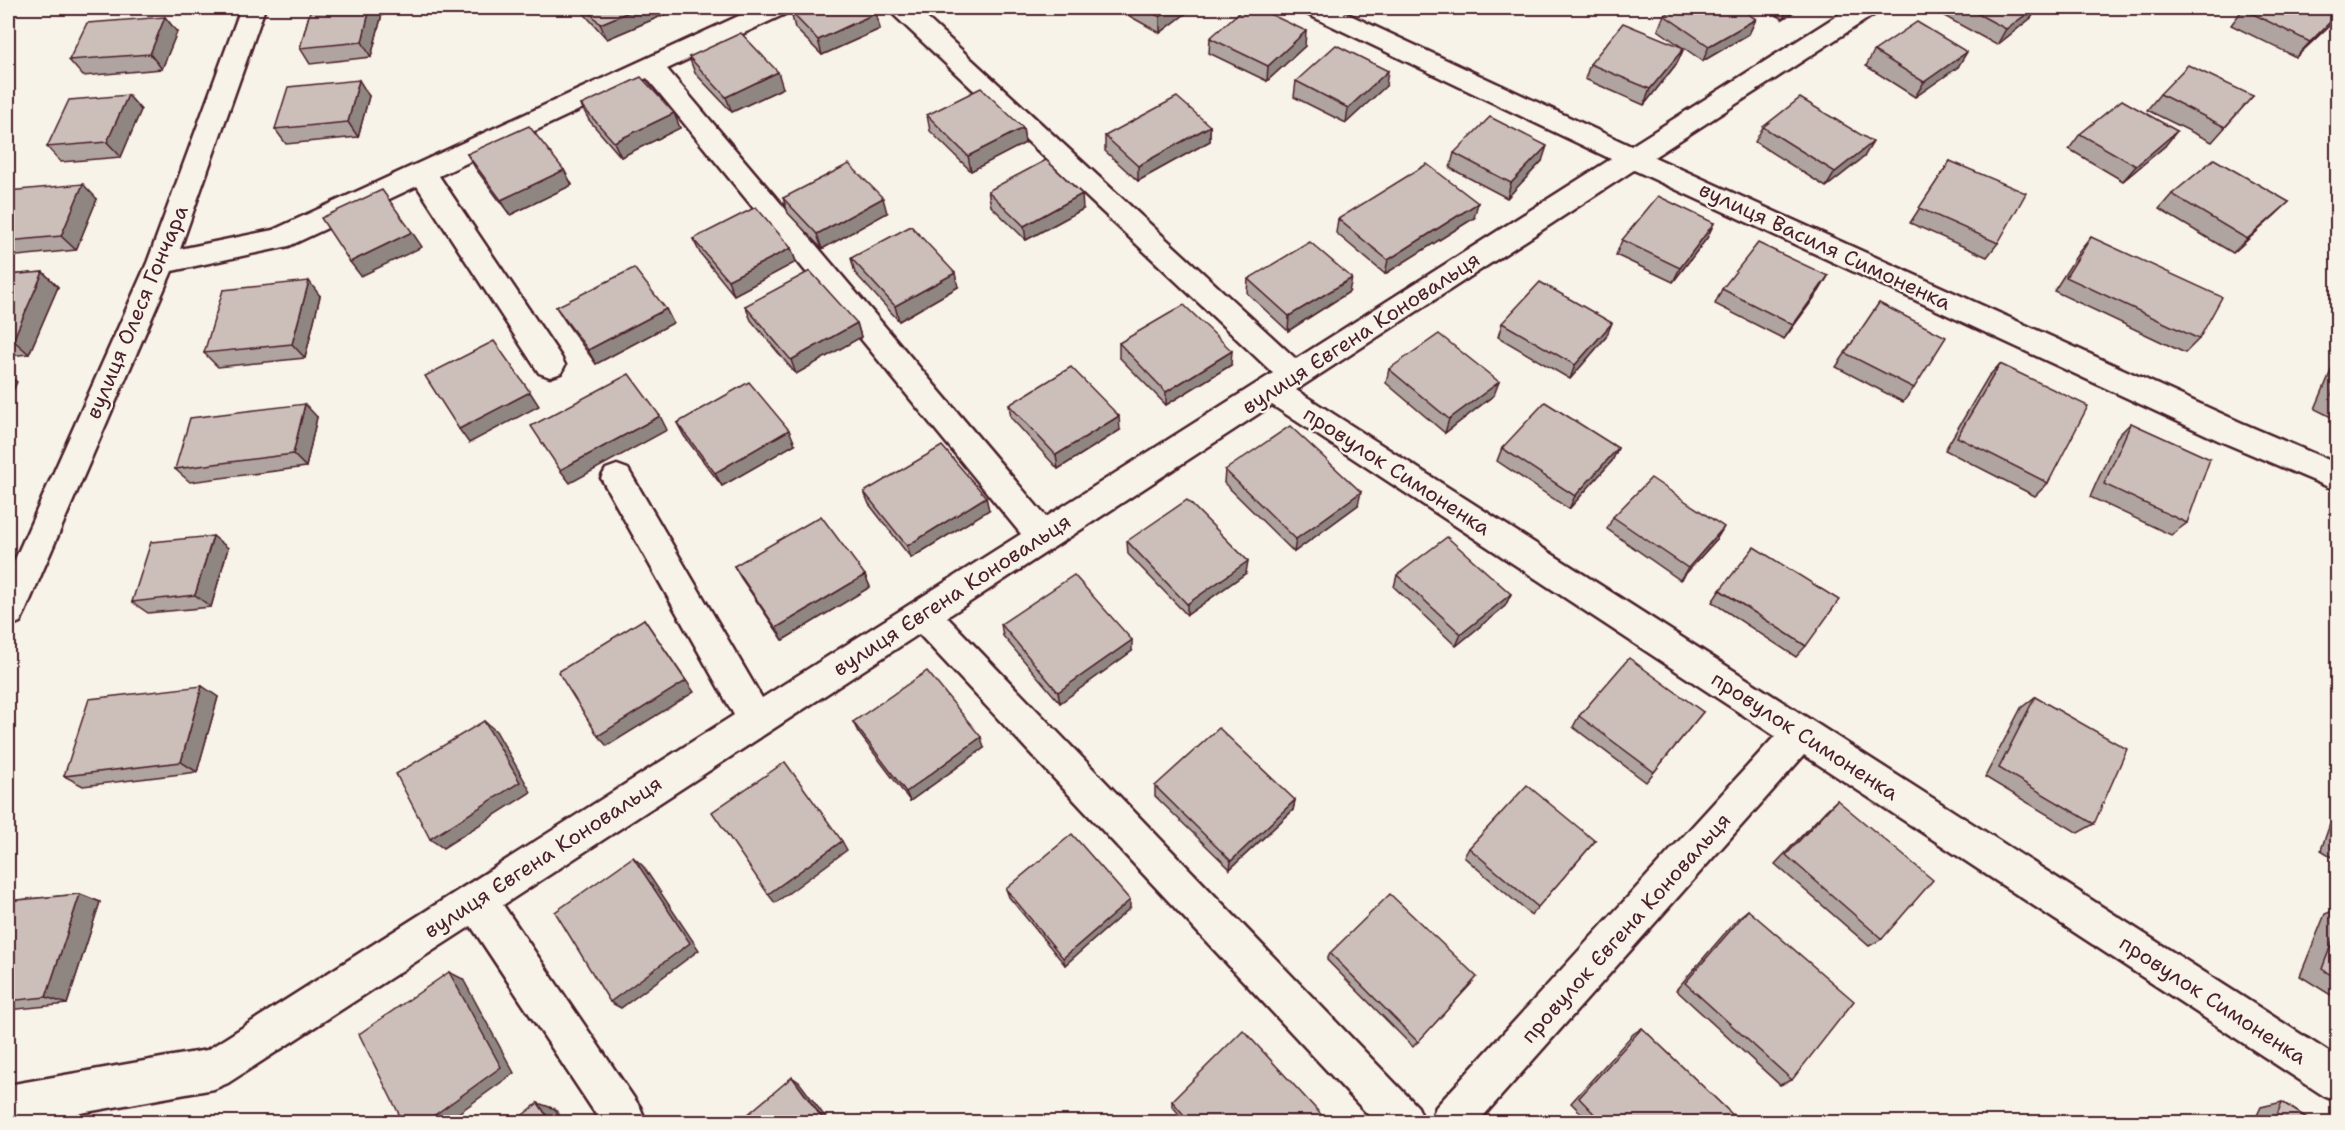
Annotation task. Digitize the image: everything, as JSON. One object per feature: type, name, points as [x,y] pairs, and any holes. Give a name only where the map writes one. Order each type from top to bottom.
[{"type":"street","name":"вулиця Олеся Гончара","points":[[8,612],[161,263],[253,8]]},
{"type":"street","points":[[161,263],[279,239],[776,8]]},
{"type":"street","name":"провулок Симоненка","points":[[902,8],[1284,383],[1802,733],[2337,1082]]},
{"type":"street","name":"вулиця Василя Симоненка","points":[[1316,8],[1634,159],[2231,432],[2337,478]]},
{"type":"street","name":"вулиця Євгена Коновальця","points":[[8,1106],[214,1069],[1866,8]]},
{"type":"street","points":[[651,66],[1043,537]]},
{"type":"street","points":[[422,172],[550,365]]},
{"type":"street","points":[[617,478],[756,720]]},
{"type":"street","points":[[922,614],[1403,1122]]},
{"type":"street","name":"провулок Євгена Коновальця","points":[[1451,1122],[1802,733]]},
{"type":"street","points":[[476,899],[625,1122]]},
{"type":"building","points":[[311,8],[370,8],[362,42],[300,48]]},
{"type":"building","points":[[586,8],[638,8],[600,24]]},
{"type":"building","points":[[802,8],[870,8],[876,13],[818,40],[791,12]]},
{"type":"building","points":[[1142,8],[1173,8],[1160,17]]},
{"type":"building","points":[[1244,8],[1257,8],[1306,31],[1268,66],[1210,38]]},
{"type":"building","points":[[1677,8],[1739,8],[1756,19],[1709,46],[1664,15]]},
{"type":"building","points":[[1967,8],[2035,8],[2006,29]]},
{"type":"building","points":[[2337,8],[2337,15],[2310,42],[2243,9]]},
{"type":"building","points":[[165,17],[150,54],[69,60],[87,23]]},
{"type":"building","points":[[1917,22],[1967,52],[1924,82],[1874,51]]},
{"type":"building","points":[[1623,23],[1684,48],[1650,89],[1590,64]]},
{"type":"building","points":[[741,33],[778,72],[726,97],[689,57]]},
{"type":"building","points":[[1336,45],[1388,71],[1348,108],[1296,81]]},
{"type":"building","points":[[2188,65],[2253,96],[2225,127],[2160,94]]},
{"type":"building","points":[[641,77],[674,113],[614,142],[581,105]]},
{"type":"building","points":[[359,80],[348,122],[275,129],[288,87]]},
{"type":"building","points":[[981,88],[1023,128],[968,156],[927,115]]},
{"type":"building","points":[[128,95],[107,142],[47,147],[69,100]]},
{"type":"building","points":[[1177,97],[1210,126],[1138,166],[1105,136]]},
{"type":"building","points":[[1800,98],[1873,142],[1835,172],[1763,127]]},
{"type":"building","points":[[2122,100],[2177,131],[2136,166],[2080,134]]},
{"type":"building","points":[[1490,117],[1547,146],[1511,183],[1454,153]]},
{"type":"building","points":[[529,126],[564,170],[501,200],[467,154]]},
{"type":"building","points":[[2214,159],[2289,202],[2247,239],[2172,194]]},
{"type":"building","points":[[1046,160],[1082,194],[1024,226],[988,191]]},
{"type":"building","points":[[1950,161],[2026,193],[1998,243],[1919,208]]},
{"type":"building","points":[[849,164],[883,198],[817,234],[783,198]]},
{"type":"building","points":[[1427,164],[1478,203],[1388,260],[1338,219]]},
{"type":"building","points":[[83,184],[61,236],[8,241],[8,191]]},
{"type":"building","points":[[382,190],[412,232],[350,262],[321,218]]},
{"type":"building","points":[[1658,196],[1714,223],[1680,268],[1622,240]]},
{"type":"building","points":[[756,207],[791,248],[728,280],[693,239]]},
{"type":"building","points":[[911,226],[955,273],[895,306],[851,258]]},
{"type":"building","points":[[2091,237],[2222,297],[2199,339],[2066,277]]},
{"type":"building","points":[[1310,242],[1352,278],[1289,316],[1248,279]]},
{"type":"building","points":[[1758,243],[1828,276],[1793,325],[1722,289]]},
{"type":"building","points":[[634,268],[666,309],[588,350],[556,307]]},
{"type":"building","points":[[810,271],[857,323],[791,360],[745,306]]},
{"type":"building","points":[[43,272],[13,340],[8,341],[8,275]]},
{"type":"building","points":[[309,281],[292,344],[204,353],[223,290]]},
{"type":"building","points":[[1540,282],[1612,323],[1575,365],[1502,323]]},
{"type":"building","points":[[1879,303],[1946,337],[1914,388],[1845,353]]},
{"type":"building","points":[[1184,305],[1232,351],[1166,392],[1119,343]]},
{"type":"building","points":[[1439,334],[1499,382],[1449,419],[1389,369]]},
{"type":"building","points":[[494,341],[530,392],[459,429],[425,376]]},
{"type":"building","points":[[2000,364],[2088,406],[2048,483],[1957,437]]},
{"type":"building","points":[[1071,367],[1119,416],[1056,455],[1009,405]]},
{"type":"building","points":[[629,374],[660,416],[560,470],[531,426]]},
{"type":"building","points":[[2337,381],[2337,398],[2332,395]]},
{"type":"building","points":[[749,382],[789,430],[715,473],[677,423]]},
{"type":"building","points":[[1545,402],[1618,448],[1575,496],[1502,448]]},
{"type":"building","points":[[305,404],[293,454],[175,469],[190,418]]},
{"type":"building","points":[[2131,423],[2210,459],[2187,523],[2104,484]]},
{"type":"building","points":[[1290,426],[1361,492],[1296,539],[1225,470]]},
{"type":"building","points":[[942,446],[986,497],[907,546],[864,492]]},
{"type":"building","points":[[1651,478],[1724,527],[1688,568],[1613,517]]},
{"type":"building","points":[[1187,500],[1248,561],[1187,604],[1127,541]]},
{"type":"building","points":[[821,516],[865,575],[776,628],[734,566]]},
{"type":"building","points":[[213,536],[195,595],[132,602],[151,542]]},
{"type":"building","points":[[1447,537],[1511,594],[1461,634],[1397,575]]},
{"type":"building","points":[[1754,547],[1839,600],[1806,646],[1720,590]]},
{"type":"building","points":[[1074,575],[1132,640],[1058,692],[1001,624]]},
{"type":"building","points":[[644,619],[686,681],[598,736],[558,672]]},
{"type":"building","points":[[1629,658],[1703,712],[1654,772],[1579,716]]},
{"type":"building","points":[[927,671],[981,737],[906,792],[853,722]]},
{"type":"building","points":[[202,686],[181,762],[64,776],[89,699]]},
{"type":"building","points":[[2035,697],[2127,749],[2094,824],[1999,768]]},
{"type":"building","points":[[484,721],[520,782],[430,839],[396,774]]},
{"type":"building","points":[[1219,728],[1295,800],[1231,861],[1155,786]]},
{"type":"building","points":[[785,762],[842,841],[768,894],[712,812]]},
{"type":"building","points":[[1527,785],[1595,841],[1538,907],[1469,848]]},
{"type":"building","points":[[1837,800],[1933,880],[1882,939],[1786,855]]},
{"type":"building","points":[[1072,834],[1130,900],[1063,958],[1006,889]]},
{"type":"building","points":[[633,857],[690,943],[610,1002],[555,912]]},
{"type":"building","points":[[80,894],[46,997],[8,1001],[8,901]]},
{"type":"building","points":[[1390,894],[1477,977],[1418,1042],[1330,953]]},
{"type":"building","points":[[1748,910],[1854,1001],[1792,1080],[1685,983]]},
{"type":"building","points":[[2337,929],[2337,979],[2322,969]]},
{"type":"building","points":[[449,972],[501,1067],[425,1122],[403,1122],[359,1034]]},
{"type":"building","points":[[1642,1028],[1740,1122],[1602,1122],[1579,1098]]},
{"type":"building","points":[[1243,1030],[1328,1122],[1190,1122],[1172,1101]]},
{"type":"building","points":[[792,1077],[825,1122],[739,1122]]},
{"type":"building","points":[[2282,1102],[2313,1122],[2274,1122]]},
{"type":"building","points":[[538,1103],[551,1122],[514,1122]]}]
